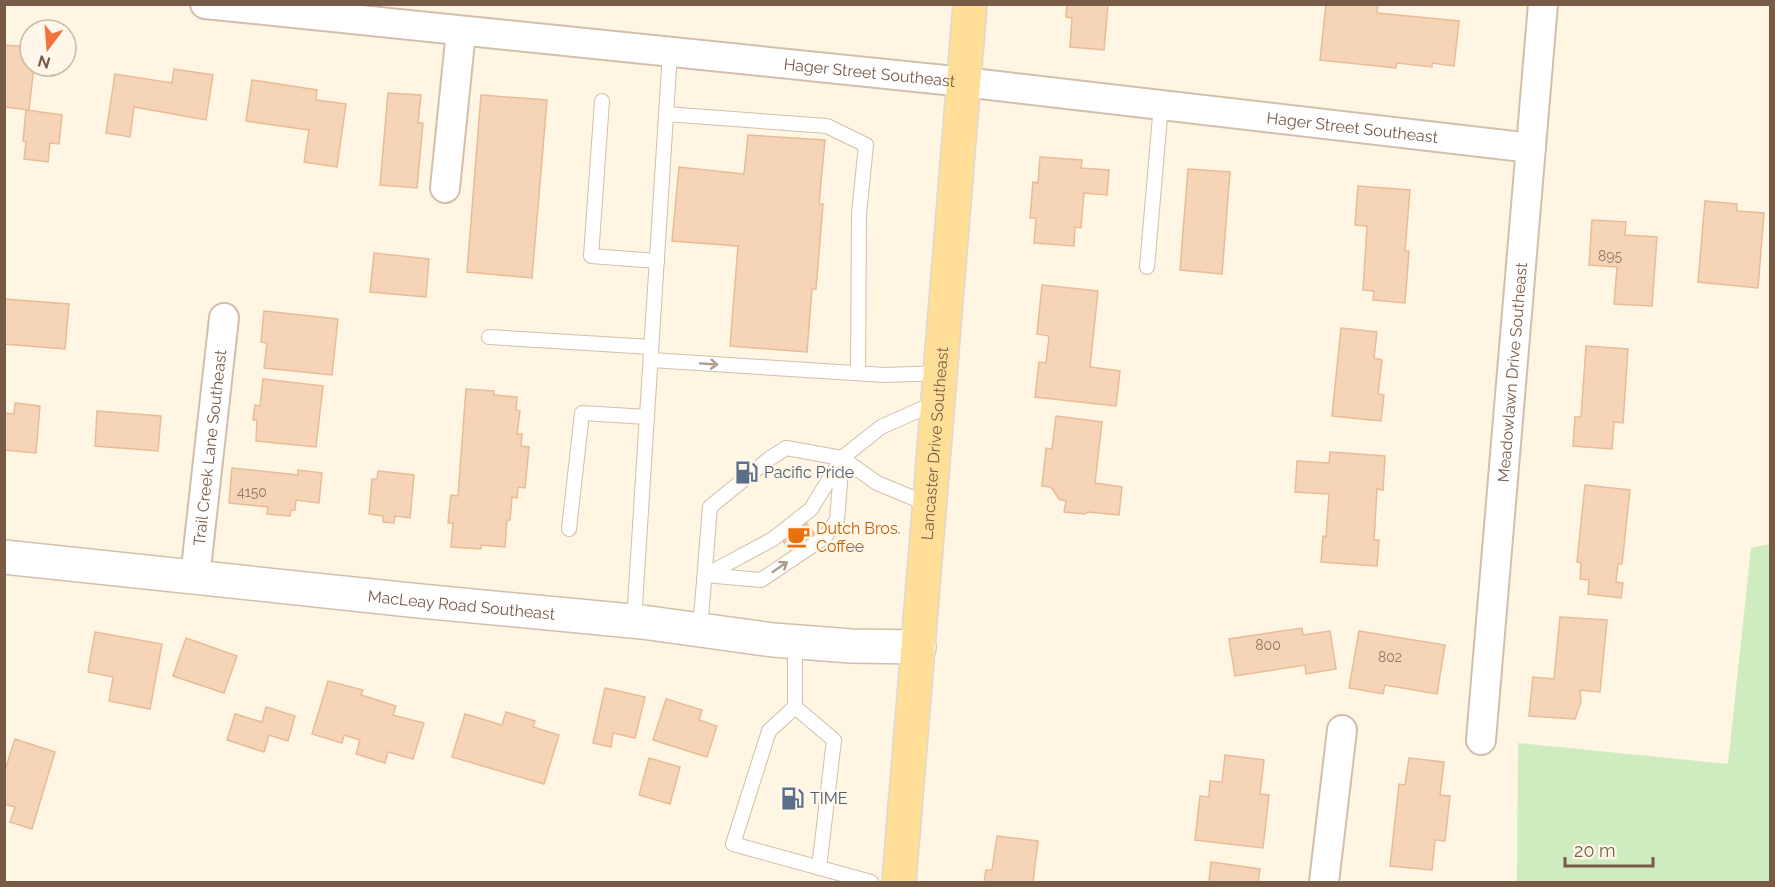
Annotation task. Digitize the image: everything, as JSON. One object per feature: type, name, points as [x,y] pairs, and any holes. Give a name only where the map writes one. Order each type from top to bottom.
[{"type":"main road","name":"Lancaster Drive Southeast","points":[[899,882],[970,4]]},
{"type":"street","name":"Hager Street Southeast","points":[[205,4],[964,82],[1531,148]]},
{"type":"street","name":"Meadowlawn Drive Southeast","points":[[1481,740],[1543,4]]},
{"type":"street","points":[[445,188],[461,31]]},
{"type":"street","name":"Trail Creek Lane Southeast","points":[[195,577],[224,318]]},
{"type":"street","name":"MacLeay Road Southeast","points":[[4,557],[634,621],[795,641],[851,646],[919,647]]},
{"type":"street","points":[[1324,882],[1342,730]]},
{"type":"lane","points":[[634,621],[670,52]]},
{"type":"lane","points":[[602,101],[591,256],[657,261]]},
{"type":"lane","points":[[1147,267],[1161,105]]},
{"type":"lane","points":[[666,114],[827,126],[866,145],[859,214],[858,373]]},
{"type":"lane","points":[[489,337],[885,375],[940,387]]},
{"type":"lane","points":[[705,575],[773,539],[811,508],[842,458],[881,427],[940,387]]},
{"type":"lane","points":[[569,529],[582,413],[647,417]]},
{"type":"lane","points":[[700,630],[710,507],[786,448],[842,458],[877,483],[930,505]]},
{"type":"lane","points":[[705,575],[761,580],[825,537],[837,520],[842,458]]},
{"type":"lane","points":[[795,641],[795,707],[769,731],[733,844],[871,882]]},
{"type":"lane","points":[[795,707],[834,740],[819,868]]},
{"type":"green space","points":[[1770,544],[1770,882],[1517,882],[1518,743],[1728,764],[1751,548]]},
{"type":"building","points":[[1067,4],[1108,4],[1104,50],[1070,47],[1072,18],[1066,17]]},
{"type":"building","points":[[1326,4],[1378,4],[1377,13],[1459,21],[1454,66],[1432,63],[1432,67],[1397,63],[1396,68],[1320,60]]},
{"type":"building","points":[[4,45],[18,46],[18,78],[33,78],[29,110],[5,107]]},
{"type":"building","points":[[174,69],[213,75],[206,120],[134,107],[130,137],[106,133],[115,74],[172,83]]},
{"type":"building","points":[[252,80],[317,90],[316,100],[346,104],[337,167],[304,162],[309,130],[246,121]]},
{"type":"building","points":[[388,93],[421,95],[418,123],[423,123],[417,188],[380,185]]},
{"type":"building","points":[[481,95],[547,100],[532,278],[467,272]]},
{"type":"building","points":[[26,110],[62,115],[59,144],[50,143],[48,162],[24,159]]},
{"type":"building","points":[[748,135],[825,140],[819,204],[823,204],[816,289],[812,289],[807,352],[730,346],[738,246],[672,241],[679,167],[744,174]]},
{"type":"building","points":[[1040,157],[1082,160],[1081,168],[1109,170],[1107,195],[1084,193],[1081,228],[1075,227],[1074,246],[1034,243],[1036,218],[1030,218],[1033,182],[1038,183]]},
{"type":"building","points":[[1188,169],[1230,172],[1222,274],[1180,270]]},
{"type":"building","points":[[1358,186],[1410,190],[1405,251],[1409,251],[1405,303],[1373,300],[1374,291],[1363,290],[1367,226],[1355,225]]},
{"type":"building","points":[[1705,201],[1737,204],[1737,211],[1764,213],[1758,288],[1698,282]]},
{"type":"building","points":[[1592,220],[1626,222],[1625,235],[1657,237],[1652,306],[1614,304],[1617,267],[1589,265]]},
{"type":"building","points":[[374,253],[429,259],[426,297],[370,292]]},
{"type":"building","points":[[1042,285],[1098,291],[1090,367],[1120,371],[1116,406],[1035,397],[1039,362],[1046,363],[1049,336],[1037,334]]},
{"type":"building","points":[[4,299],[69,304],[65,349],[4,344]]},
{"type":"building","points":[[264,311],[338,319],[332,375],[264,368],[267,343],[261,342]]},
{"type":"building","points":[[1341,328],[1377,332],[1374,358],[1382,360],[1378,394],[1384,395],[1381,421],[1332,416]]},
{"type":"building","points":[[1586,346],[1628,349],[1623,423],[1614,422],[1612,449],[1573,446],[1575,417],[1581,417]]},
{"type":"building","points":[[263,379],[323,386],[316,447],[256,441],[257,420],[253,420],[255,405],[260,406]]},
{"type":"building","points":[[466,389],[494,391],[494,395],[517,397],[516,410],[520,411],[517,434],[522,434],[521,446],[529,447],[525,488],[518,487],[517,498],[512,497],[505,547],[481,545],[481,549],[451,547],[453,523],[448,523],[451,495],[458,496]]},
{"type":"building","points":[[15,403],[40,406],[36,453],[5,450],[4,413],[14,414]]},
{"type":"building","points":[[97,411],[161,416],[158,451],[95,446]]},
{"type":"building","points":[[1056,416],[1102,422],[1095,483],[1122,487],[1119,515],[1064,512],[1066,501],[1059,499],[1051,487],[1042,486],[1046,448],[1052,449]]},
{"type":"building","points":[[1330,452],[1385,456],[1383,490],[1377,489],[1374,540],[1379,540],[1377,566],[1321,562],[1323,536],[1326,537],[1329,494],[1295,492],[1297,461],[1329,463]]},
{"type":"building","points":[[232,468],[298,475],[298,470],[322,473],[319,503],[296,500],[295,510],[291,510],[290,516],[267,514],[268,507],[229,503]]},
{"type":"building","points":[[378,471],[414,475],[410,518],[395,516],[394,523],[383,522],[383,516],[369,514],[372,479],[377,479]]},
{"type":"building","points":[[1585,485],[1630,490],[1622,564],[1618,564],[1616,582],[1623,583],[1621,598],[1588,594],[1589,580],[1580,579],[1581,563],[1577,562]]},
{"type":"building","name":"Dutch Bros. Coffee","points":[[806,523],[814,533],[791,551],[783,541]]},
{"type":"building","points":[[1560,617],[1607,620],[1600,692],[1580,690],[1581,702],[1575,719],[1529,716],[1533,677],[1554,679]]},
{"type":"building","points":[[1302,628],[1303,635],[1330,631],[1336,669],[1306,674],[1305,665],[1235,676],[1229,639]]},
{"type":"building","points":[[1359,631],[1445,645],[1437,694],[1385,685],[1383,694],[1349,688]]},
{"type":"building","points":[[95,632],[162,644],[150,709],[109,701],[113,677],[88,672]]},
{"type":"building","points":[[186,638],[237,656],[224,693],[173,676]]},
{"type":"building","points":[[328,681],[363,690],[361,695],[396,706],[393,715],[424,723],[413,759],[388,752],[385,763],[356,754],[360,740],[344,735],[342,743],[312,734]]},
{"type":"building","points":[[605,688],[645,697],[635,738],[613,733],[611,747],[593,743]]},
{"type":"building","points":[[666,699],[702,710],[699,720],[717,726],[707,757],[653,740]]},
{"type":"building","points":[[266,707],[295,716],[288,741],[269,735],[264,752],[227,740],[235,714],[262,722]]},
{"type":"building","points":[[506,712],[535,721],[533,727],[559,735],[544,784],[452,757],[465,714],[502,725]]},
{"type":"building","points":[[15,739],[55,752],[32,829],[10,822],[15,807],[4,804],[4,773]]},
{"type":"building","points":[[1225,755],[1264,760],[1260,794],[1269,795],[1263,848],[1195,840],[1200,796],[1209,797],[1210,781],[1222,782]]},
{"type":"building","points":[[649,758],[680,767],[670,804],[639,795]]},
{"type":"building","points":[[1409,758],[1444,762],[1440,795],[1450,796],[1445,841],[1435,840],[1432,870],[1390,866],[1399,784],[1405,785]]},
{"type":"building","points":[[997,836],[1038,841],[1033,882],[984,882],[986,870],[992,870]]},
{"type":"building","points":[[1211,862],[1260,869],[1258,882],[1209,882]]},
{"type":"place","name":"Pacific Pride","points":[[746,472]]},
{"type":"place","name":"Dutch Bros. Coffee","points":[[798,537]]},
{"type":"place","name":"TIME","points":[[792,798]]}]
